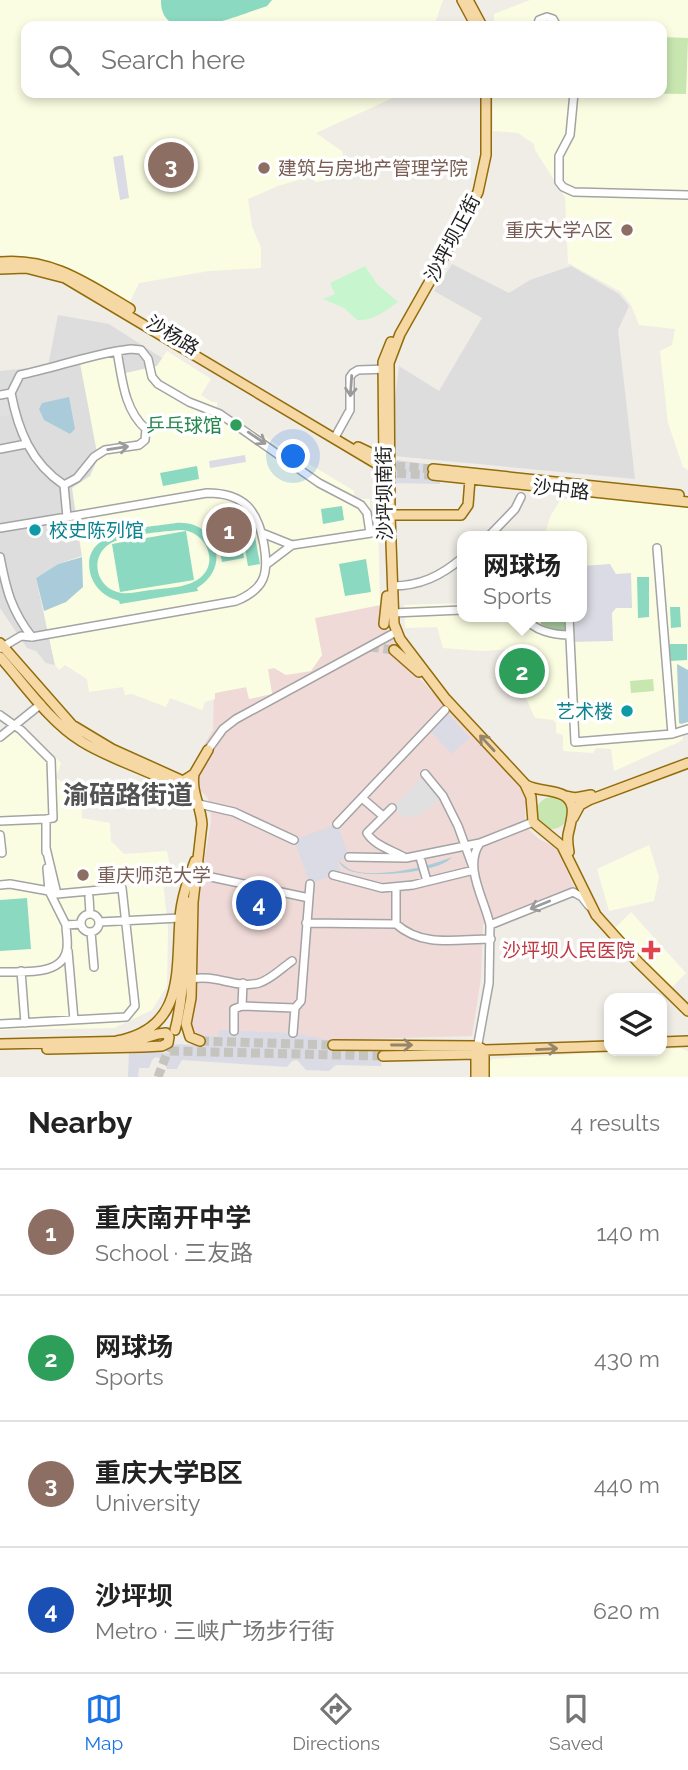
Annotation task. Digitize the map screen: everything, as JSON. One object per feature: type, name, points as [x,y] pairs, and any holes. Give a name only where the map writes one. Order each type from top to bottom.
[{"type":"main road","points":[[462,0],[473,21]]},
{"type":"main road","points":[[468,0],[479,21]]},
{"type":"main road","name":"沙坪坝正街","points":[[386,369],[396,331],[473,189],[480,155],[480,98]]},
{"type":"main road","name":"沙坪坝正街","points":[[386,369],[400,334],[478,192],[486,155],[485,98]]},
{"type":"main road","name":"沙杨路","points":[[0,262],[49,265],[67,272],[336,437]]},
{"type":"main road","name":"沙杨路","points":[[0,269],[26,268],[65,278],[336,437]]},
{"type":"main road","name":"沙坪坝南街","points":[[386,369],[390,515],[388,531],[396,632]]},
{"type":"main road","name":"沙坪坝南街","points":[[384,624],[388,531],[386,369]]},
{"type":"main road","points":[[336,437],[377,460]]},
{"type":"main road","name":"沙中路","points":[[688,496],[433,472],[470,479],[688,502]]},
{"type":"main road","points":[[390,515],[461,516],[468,505],[470,479]]},
{"type":"main road","points":[[396,632],[447,706]]},
{"type":"main road","points":[[1,646],[55,708],[87,736],[176,780],[187,780],[194,774],[209,749]]},
{"type":"main road","points":[[394,650],[525,784],[539,791],[556,792],[575,798],[590,795],[688,761]]},
{"type":"main road","points":[[0,656],[66,731],[83,743],[188,793],[199,804]]},
{"type":"main road","points":[[569,857],[567,841],[573,818],[580,805],[688,761]]},
{"type":"main road","points":[[194,774],[193,788],[202,812],[193,902],[191,998],[186,1024],[190,1037],[200,1041]]},
{"type":"main road","points":[[525,784],[531,797],[533,822],[539,830],[559,842],[569,857],[596,915],[686,1010]]},
{"type":"main road","points":[[565,796],[571,803],[573,818]]},
{"type":"main road","points":[[117,1041],[144,1032],[170,1009],[179,955],[183,898],[201,839]]},
{"type":"main road","points":[[175,1030],[185,978],[188,902],[201,839]]},
{"type":"main road","points":[[0,1044],[140,1041],[160,1033],[166,1033],[169,1037],[168,1043],[162,1046],[0,1049]]},
{"type":"main road","points":[[667,1042],[688,1033]]},
{"type":"main road","points":[[667,1042],[688,1041]]},
{"type":"main road","points":[[333,1045],[479,1050]]},
{"type":"main road","points":[[383,1056],[604,1046]]},
{"type":"main road","points":[[143,1047],[170,1051]]},
{"type":"main road","points":[[476,1077],[479,1050]]},
{"type":"main road","points":[[479,1050],[484,1077]]},
{"type":"street","points":[[539,21],[547,17],[554,21]]},
{"type":"street","points":[[574,98],[570,135],[559,156],[559,182],[563,187],[574,192],[688,195]]},
{"type":"street","points":[[67,517],[64,485],[39,464],[26,444],[11,393],[20,375],[61,367],[79,358],[131,349],[141,351],[148,359],[152,377],[158,384],[189,402],[220,414],[319,483],[361,505],[367,513],[370,533]]},
{"type":"street","points":[[64,485],[77,478],[94,457],[105,450],[139,445],[145,440],[146,429],[136,419],[128,402],[117,351]]},
{"type":"street","points":[[336,437],[350,410],[350,377],[358,370],[386,369]]},
{"type":"street","points":[[0,395],[11,393]]},
{"type":"street","points":[[0,449],[26,444]]},
{"type":"street","points":[[0,528],[220,493],[248,506],[261,528],[267,564],[264,578],[256,590],[236,601],[32,637],[21,636],[1,646]]},
{"type":"street","points":[[494,531],[515,509],[521,496]]},
{"type":"street","points":[[261,528],[292,545]]},
{"type":"street","points":[[267,564],[292,545],[388,531]]},
{"type":"street","points":[[657,548],[672,734]]},
{"type":"street","points":[[0,557],[8,597],[18,620],[32,637]]},
{"type":"street","points":[[392,586],[412,586],[425,582],[457,562]]},
{"type":"street","points":[[393,613],[457,610]]},
{"type":"street","points":[[527,622],[544,631],[570,635]]},
{"type":"street","points":[[569,622],[575,742],[672,734],[688,729]]},
{"type":"street","points":[[209,749],[223,729],[236,719],[396,632]]},
{"type":"street","points":[[0,737],[41,704]]},
{"type":"street","points":[[337,824],[447,706]]},
{"type":"street","points":[[0,715],[16,726],[51,760],[53,818],[0,821]]},
{"type":"street","points":[[425,774],[443,796],[458,826],[490,925],[489,983],[479,1050]]},
{"type":"street","points":[[362,798],[383,816]]},
{"type":"street","points":[[199,804],[234,812],[294,840]]},
{"type":"street","points":[[392,808],[370,829],[369,837],[407,858]]},
{"type":"street","points":[[46,818],[49,891],[66,925],[74,1020]]},
{"type":"street","points":[[349,857],[421,857],[480,843],[533,822]]},
{"type":"street","points":[[0,835],[2,853]]},
{"type":"street","points":[[474,870],[475,849],[480,843]]},
{"type":"street","points":[[0,1024],[126,1017],[135,1006],[122,888],[57,894],[46,848]]},
{"type":"street","points":[[421,857],[427,881]]},
{"type":"street","points":[[333,875],[382,888],[474,870]]},
{"type":"street","points":[[197,874],[309,898]]},
{"type":"street","points":[[0,885],[10,884],[49,891]]},
{"type":"street","points":[[293,1033],[295,1008],[301,1001],[310,884]]},
{"type":"street","points":[[396,887],[397,924]]},
{"type":"street","points":[[490,925],[573,892],[582,897],[596,915]]},
{"type":"street","points":[[89,897],[90,914]]},
{"type":"street","points":[[81,924],[85,915],[90,914],[96,916],[99,922]]},
{"type":"street","points":[[99,922],[180,918]]},
{"type":"street","points":[[91,932],[99,922]]},
{"type":"street","points":[[306,923],[397,924],[408,934],[423,940],[491,939]]},
{"type":"street","points":[[66,925],[81,924]]},
{"type":"street","points":[[81,924],[91,932]]},
{"type":"street","points":[[91,932],[94,967]]},
{"type":"street","points":[[0,972],[50,970],[61,961],[68,950]]},
{"type":"street","points":[[192,979],[209,976],[225,982],[258,983],[292,961]]},
{"type":"street","points":[[21,971],[25,1023]]},
{"type":"street","points":[[242,1006],[243,983]]},
{"type":"street","points":[[234,1031],[234,1009],[242,1006],[295,1008]]},
{"type":"shaded area","points":[[0,0],[443,0],[436,21],[21,21],[21,98],[393,98],[316,133],[343,152],[339,178],[316,182],[309,177],[248,199],[252,226],[261,248],[261,268],[209,271],[139,283],[128,306],[5,259],[0,254]]},
{"type":"shaded area","name":"重庆大学A区","points":[[530,0],[688,0],[688,470],[683,467],[668,423],[660,351],[672,345],[675,329],[639,325],[631,305],[621,292],[568,263],[565,197],[535,150],[534,144],[518,133],[493,131],[493,98],[667,98],[667,21],[494,21],[494,14]]},
{"type":"shaded area","points":[[123,155],[129,198],[120,200],[113,157]]},
{"type":"shaded area","points":[[452,264],[509,293],[530,280],[571,266],[619,294],[629,306],[618,330],[635,479],[394,456],[395,398],[399,366],[439,391],[482,318],[434,291]]},
{"type":"shaded area","points":[[58,315],[109,324],[162,358],[157,366],[121,374],[98,458],[75,516],[82,557],[58,564],[44,611],[55,665],[46,663],[36,651],[27,648],[0,608],[0,371],[48,366]]},
{"type":"shaded area","points":[[117,351],[122,374],[157,366],[167,351],[211,379],[201,395],[217,402],[217,408],[354,491],[354,499],[370,499],[370,520],[378,520],[380,605],[315,618],[322,655],[311,671],[286,675],[274,668],[268,669],[272,694],[249,699],[246,687],[215,693],[215,699],[205,702],[202,710],[170,698],[166,707],[132,694],[125,695],[123,687],[89,692],[87,679],[65,665],[59,670],[55,665],[36,578],[58,564],[82,556],[72,488],[90,476],[98,458],[79,358]]},
{"type":"shaded area","points":[[10,387],[15,414],[0,417],[0,389]]},
{"type":"shaded area","points":[[245,455],[246,462],[210,468],[209,461]]},
{"type":"shaded area","points":[[390,459],[433,465],[432,478],[440,478],[440,484],[390,483]]},
{"type":"shaded area","points":[[623,498],[688,504],[688,734],[682,736],[683,739],[679,742],[614,771],[611,749],[596,748],[593,753],[563,751],[563,735],[556,733],[556,723],[553,720],[535,718],[526,698],[510,683],[515,649],[482,651],[443,648],[437,627],[405,628],[404,605],[457,603],[457,622],[587,622],[587,531],[546,531],[551,515],[561,499]]},
{"type":"shaded area","points":[[610,564],[616,574],[631,573],[632,608],[616,608],[612,613],[613,641],[570,642],[569,622],[587,622],[587,566]]},
{"type":"shaded area","points":[[380,605],[382,621],[397,646],[393,654],[414,672],[522,790],[526,796],[525,820],[529,830],[539,839],[557,848],[574,887],[483,924],[481,978],[472,1036],[330,1040],[196,1035],[192,1033],[191,1026],[197,902],[211,821],[207,797],[195,786],[210,752],[202,748],[213,730],[214,693],[247,687],[272,694],[267,670],[274,668],[315,618]]},
{"type":"shaded area","points":[[445,710],[470,738],[451,754],[428,728]]},
{"type":"shaded area","name":"重庆师范大学","points":[[15,720],[61,763],[56,778],[81,795],[82,818],[110,823],[111,841],[124,854],[167,851],[170,868],[163,881],[168,929],[167,986],[152,1010],[114,1028],[0,1030],[0,732]]},
{"type":"shaded area","points":[[425,774],[443,796],[420,816],[404,817],[392,808]]},
{"type":"shaded area","points":[[337,824],[349,857],[337,862],[341,872],[310,884],[294,840]]},
{"type":"shaded area","points":[[649,845],[659,877],[654,901],[609,911],[597,869]]},
{"type":"shaded area","name":"沙坪坝人民医院","points":[[631,912],[686,973],[672,987],[615,928]]},
{"type":"shaded area","points":[[219,1030],[293,1033],[330,1040],[335,1050],[382,1051],[381,1066],[336,1065],[329,1071],[306,1070],[297,1060],[287,1067],[182,1060],[177,1069],[167,1069],[163,1060],[156,1057],[149,1068],[139,1068],[138,1077],[128,1077],[129,1050],[170,1053],[171,1044],[200,1045],[201,1035],[218,1036]]},
{"type":"shaded area","points":[[680,1048],[688,1051],[688,1077],[489,1077],[489,1064],[492,1059],[604,1052],[604,1056],[667,1056],[667,1049]]},
{"type":"green space","points":[[161,0],[272,0],[267,6],[222,21],[171,21],[164,15]]},
{"type":"green space","points":[[667,37],[688,38],[686,94],[667,94]]},
{"type":"green space","points":[[365,266],[377,284],[398,302],[374,317],[357,320],[344,308],[323,299],[335,294],[330,283]]},
{"type":"green space","points":[[197,466],[199,479],[163,486],[160,473]]},
{"type":"green space","points":[[342,506],[344,520],[323,524],[321,509]]},
{"type":"green space","points":[[238,520],[244,558],[222,562],[215,523]]},
{"type":"green space","points":[[176,523],[190,524],[202,529],[215,547],[217,557],[214,569],[208,579],[197,588],[198,591],[120,604],[96,585],[91,576],[89,560],[94,548],[104,539],[133,529]],"holes":[[[182,530],[191,532],[208,550],[208,566],[197,580],[171,588],[124,593],[110,589],[100,578],[97,564],[102,551],[108,545],[133,536]]]},
{"type":"green space","points":[[253,526],[260,564],[248,566],[241,528]]},
{"type":"green space","points":[[186,531],[194,580],[120,592],[112,544]]},
{"type":"green space","points":[[366,559],[371,592],[345,596],[339,564]]},
{"type":"green space","points":[[637,577],[649,577],[649,617],[638,618]]},
{"type":"green space","points":[[670,607],[680,607],[681,627],[671,628]]},
{"type":"green space","points":[[567,622],[568,632],[551,629],[541,624]]},
{"type":"green space","points":[[670,644],[687,644],[687,660],[670,661]]},
{"type":"green space","points":[[517,663],[528,663],[527,680],[516,680]]},
{"type":"green space","points":[[653,679],[654,691],[631,693],[630,681]]},
{"type":"green space","points":[[552,797],[564,801],[568,813],[564,825],[552,829],[540,825],[536,813],[540,801]]},
{"type":"green space","points":[[27,898],[31,949],[0,951],[0,900]]},
{"type":"water","points":[[69,397],[75,429],[70,434],[44,420],[39,409],[42,403]]},
{"type":"water","points":[[82,557],[83,587],[66,602],[44,611],[36,578],[58,564]]},
{"type":"water","points":[[677,664],[688,670],[688,722],[681,724],[679,723]]},
{"type":"water","points":[[452,857],[434,867],[388,874],[360,873],[351,871],[338,861],[351,870],[374,873],[416,868]]},
{"type":"tunnel","points":[[384,460],[396,466],[433,469]]},
{"type":"tunnel","points":[[385,468],[394,473],[429,475]]},
{"type":"tunnel","points":[[370,647],[394,650]]},
{"type":"tunnel","points":[[200,1041],[333,1045]]},
{"type":"tunnel","points":[[158,1077],[170,1045]]},
{"type":"tunnel","points":[[170,1051],[383,1056]]},
{"type":"place","name":"重庆大学B区","points":[[171,165]]},
{"type":"place","name":"建筑与房地产管理学院","points":[[264,168]]},
{"type":"place","name":"重庆大学A区","points":[[627,230]]},
{"type":"place","name":"乒乓球馆","points":[[236,425]]},
{"type":"place","name":"校史陈列馆","points":[[35,530]]},
{"type":"place","name":"重庆南开中学","points":[[229,530]]},
{"type":"place","name":"网球场","points":[[522,671]]},
{"type":"place","name":"艺术楼","points":[[627,711]]},
{"type":"place","name":"重庆师范大学","points":[[83,875]]},
{"type":"place","name":"沙坪坝","points":[[259,903]]},
{"type":"place","name":"沙坪坝人民医院","points":[[651,950]]},
{"type":"district","name":"渝碚路街道","points":[[128,795]]}]
